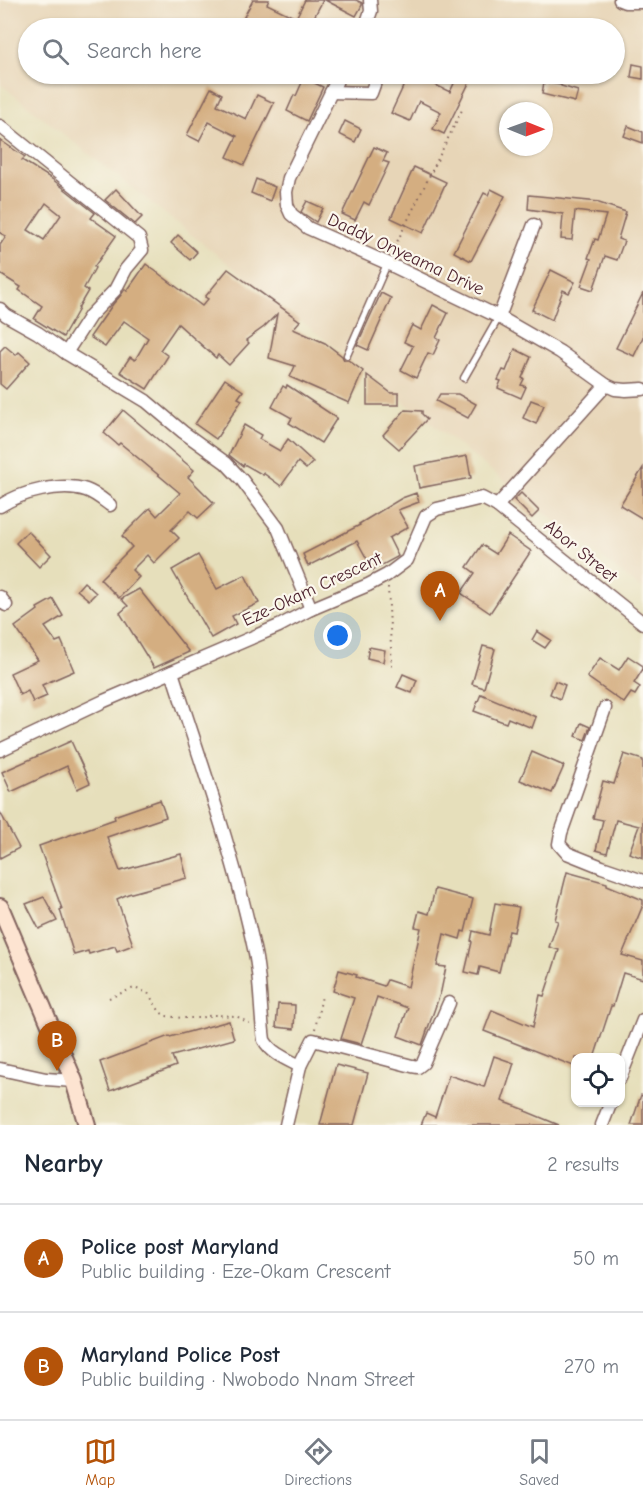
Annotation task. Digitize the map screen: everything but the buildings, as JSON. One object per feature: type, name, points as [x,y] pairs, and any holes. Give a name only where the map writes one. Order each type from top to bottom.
[{"type":"main road","points":[[0,906],[74,1082],[87,1125]]},
{"type":"street","points":[[369,18],[371,11],[370,0]]},
{"type":"street","points":[[620,0],[643,2]]},
{"type":"street","name":"Daddy Onyeama Drive","points":[[336,84],[289,178],[286,192],[287,205],[291,214],[308,228],[499,317],[560,352],[606,385],[615,389],[643,389]]},
{"type":"street","points":[[332,92],[371,93],[374,84]]},
{"type":"street","points":[[0,126],[139,238],[142,250],[126,269],[115,290],[90,316],[66,353]]},
{"type":"street","points":[[499,317],[534,225]]},
{"type":"street","points":[[2,315],[38,333],[66,353],[146,401],[234,470],[278,528],[311,609]]},
{"type":"street","points":[[497,506],[606,385]]},
{"type":"street","points":[[0,506],[23,494],[68,487],[87,490],[110,505]]},
{"type":"street","name":"Eze-Okam Crescent","points":[[0,750],[104,701],[279,626],[387,575],[407,560],[426,516],[437,508],[482,498],[497,506]]},
{"type":"street","name":"Abor Street","points":[[497,506],[643,623]]},
{"type":"street","points":[[172,672],[228,848],[255,954],[264,1040],[267,1046],[300,1066]]},
{"type":"street","points":[[605,708],[559,844],[567,853],[643,881]]},
{"type":"street","points":[[286,1125],[300,1066],[313,1040],[418,1066],[423,1063],[449,1003]]},
{"type":"street","points":[[625,1067],[643,1020]]},
{"type":"street","points":[[0,1069],[46,1079],[74,1082]]},
{"type":"street","points":[[602,1125],[609,1107]]},
{"type":"lane","points":[[347,355],[387,263]]},
{"type":"lane","points":[[464,378],[499,317]]},
{"type":"path","points":[[387,263],[462,110]]},
{"type":"path","points":[[387,575],[392,668]]},
{"type":"path","points":[[109,998],[134,988],[148,993],[160,1012],[166,1016],[191,1018],[213,1015],[236,1016],[254,1026],[263,1028]]},
{"type":"path","points":[[313,1040],[322,996]]},
{"type":"shaded area","points":[[0,0],[643,0],[643,590],[0,84]]},
{"type":"place","name":"Police post Maryland","points":[[440,621]]},
{"type":"place","name":"Maryland Police Post","points":[[57,1071]]}]
